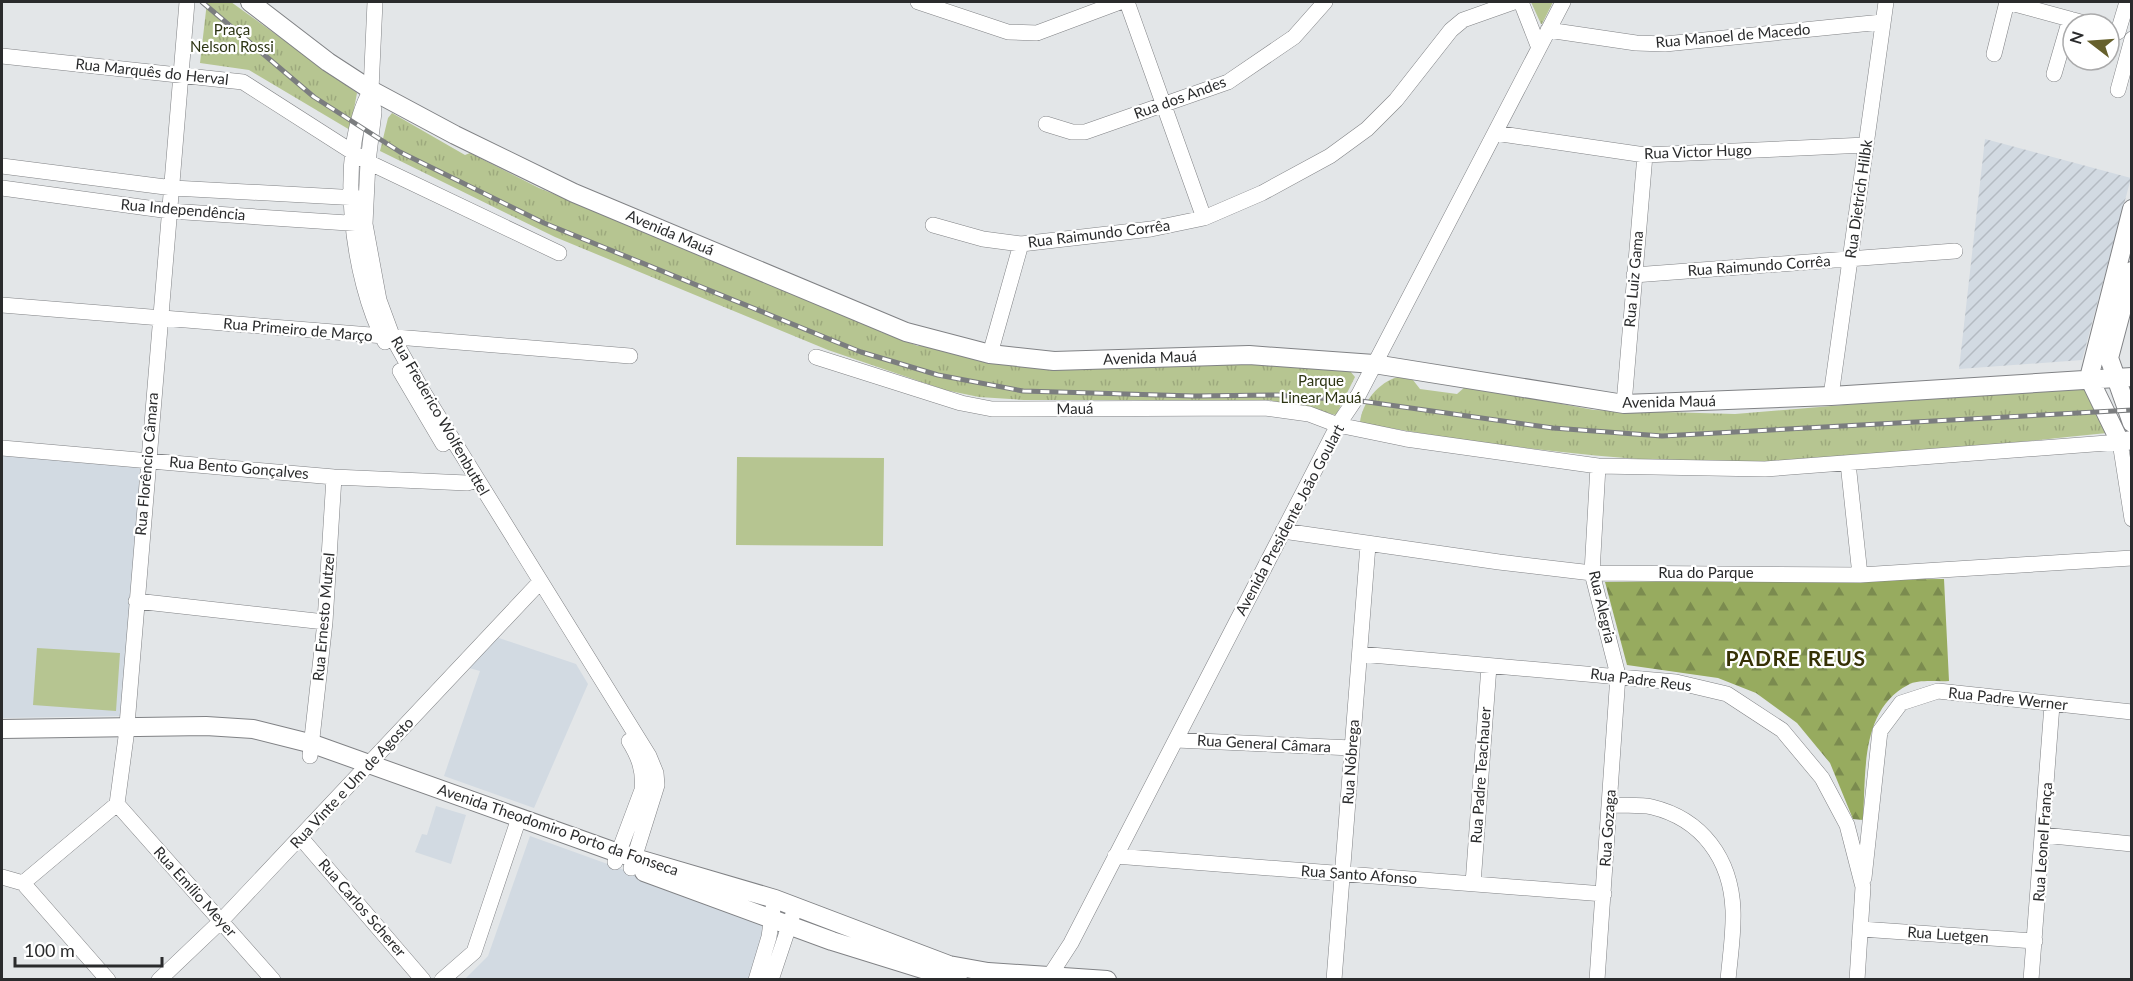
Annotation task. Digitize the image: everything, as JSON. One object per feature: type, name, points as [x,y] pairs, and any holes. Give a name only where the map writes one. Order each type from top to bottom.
[{"type":"main road","name":"Avenida Mauá","points":[[249,2],[328,62],[371,90],[455,135],[574,193],[906,332],[990,354],[1054,361],[1249,355],[1374,364],[1624,404],[1831,396],[2123,377]]},
{"type":"main road","points":[[2126,441],[2089,378],[2132,209]]},
{"type":"main road","points":[[2132,271],[2109,358],[2123,377],[2132,423]]},
{"type":"main road","name":"Avenida Theodomiro Porto da Fonseca","points":[[5,735],[253,729],[704,886],[772,918],[872,946],[958,980]]},
{"type":"main road","name":"Avenida Theodomiro Porto da Fonseca","points":[[704,886],[775,899],[796,906],[872,946]]},
{"type":"main road","name":"Avenida Theodomiro Porto da Fonseca","points":[[907,958],[949,965],[987,976],[1107,980]]},
{"type":"street","name":"Rua Florêncio Câmara","points":[[117,804],[126,732],[147,459],[183,75],[187,2]]},
{"type":"street","points":[[371,90],[375,2]]},
{"type":"street","points":[[918,2],[1008,32],[1037,33],[1120,2]]},
{"type":"street","points":[[1127,2],[1204,218]]},
{"type":"street","name":"Rua dos Andes","points":[[1046,124],[1072,132],[1086,132],[1228,82],[1294,37],[1325,2]]},
{"type":"street","name":"Rua Raimundo Corrêa","points":[[933,225],[983,239],[1021,244],[1151,229],[1204,218],[1262,193],[1330,156],[1367,129],[1396,100],[1451,30],[1463,20],[1514,2]]},
{"type":"street","points":[[1521,2],[1539,48]]},
{"type":"street","name":"Avenida Presidente João Goulart","points":[[1049,978],[1071,943],[1338,425],[1359,394],[1563,2]]},
{"type":"street","name":"Rua Dietrich Hilbk","points":[[1831,396],[1886,2]]},
{"type":"street","points":[[1994,54],[2007,2],[2061,17]]},
{"type":"street","points":[[2118,90],[2127,2]]},
{"type":"street","name":"Rua Manoel de Macedo","points":[[1548,30],[1636,43],[1665,44],[1882,22]]},
{"type":"street","points":[[2055,74],[2061,52]]},
{"type":"street","name":"Rua Marquês do Herval","points":[[2,56],[243,82],[354,154]]},
{"type":"street","name":"Rua Frederico Wolfenbuttel","points":[[371,90],[362,106],[354,154],[359,224],[388,338],[472,482],[598,683],[635,750],[643,777],[642,790],[625,860]]},
{"type":"street","name":"Rua Frederico Wolfenbuttel","points":[[358,198],[368,162],[374,112],[371,90]]},
{"type":"street","name":"Rua Victor Hugo","points":[[1495,133],[1645,155],[1866,145]]},
{"type":"street","points":[[354,154],[559,253]]},
{"type":"street","name":"Rua Luiz Gama","points":[[1624,404],[1645,155]]},
{"type":"street","name":"Rua Independência","points":[[2,166],[173,188],[358,198]]},
{"type":"street","name":"Rua Independência","points":[[2,188],[170,211],[359,224]]},
{"type":"street","points":[[990,354],[1021,244]]},
{"type":"street","name":"Rua Raimundo Corrêa","points":[[1634,275],[1955,252]]},
{"type":"street","name":"Rua Primeiro de Março","points":[[2,304],[388,338],[630,356]]},
{"type":"street","name":"Mauá","points":[[816,357],[961,403],[992,409],[1265,408],[1309,414],[1338,425]]},
{"type":"street","points":[[1338,425],[1482,452],[1598,466],[1753,469],[2126,441],[2132,519]]},
{"type":"street","name":"Rua Bento Gonçalves","points":[[2,448],[334,477],[472,482]]},
{"type":"street","points":[[1848,463],[1860,574]]},
{"type":"street","name":"Rua Alegria","points":[[1598,466],[1592,573],[1618,675]]},
{"type":"street","name":"Rua Ernesto Mutzel","points":[[311,750],[325,622],[334,477]]},
{"type":"street","name":"Rua do Parque","points":[[1283,531],[1368,545],[1592,573],[1860,574],[2132,558]]},
{"type":"street","name":"Rua Nóbrega","points":[[1334,980],[1368,545]]},
{"type":"street","name":"Rua Vinte e Um de Agosto","points":[[159,980],[221,921],[301,838],[536,586]]},
{"type":"street","points":[[136,601],[325,622]]},
{"type":"street","name":"Rua Padre Reus","points":[[1360,654],[1677,682],[1727,694],[1782,730],[1822,778],[1847,825],[1863,887],[1857,980]]},
{"type":"street","name":"Rua Padre Teachauer","points":[[1473,884],[1489,666]]},
{"type":"street","name":"Rua Gozaga","points":[[1597,980],[1618,675]]},
{"type":"street","name":"Rua Padre Werner","points":[[1863,887],[1880,731],[1901,703],[1938,691],[2052,705],[2130,711]]},
{"type":"street","name":"Rua Leonel França","points":[[2031,980],[2052,705]]},
{"type":"street","name":"Rua General Câmara","points":[[1176,740],[1352,748]]},
{"type":"street","points":[[23,883],[117,804]]},
{"type":"street","name":"Rua Emílio Meyer","points":[[117,804],[273,980]]},
{"type":"street","points":[[1610,805],[1650,806],[1686,819],[1713,846],[1728,873],[1733,911],[1728,980]]},
{"type":"street","points":[[442,980],[474,952],[518,823]]},
{"type":"street","points":[[2043,835],[2132,844]]},
{"type":"street","name":"Rua Carlos Scherer","points":[[301,838],[423,980]]},
{"type":"street","name":"Rua Santo Afonso","points":[[1115,856],[1604,894]]},
{"type":"street","points":[[2,877],[23,883],[108,980]]},
{"type":"street","points":[[756,980],[775,899]]},
{"type":"street","points":[[771,980],[796,906]]},
{"type":"street","name":"Rua Luetgen","points":[[1861,930],[2035,941]]},
{"type":"shaded area","points":[[1985,139],[2131,178],[2082,360],[1959,369]]},
{"type":"shaded area","points":[[2,452],[145,465],[121,716],[2,718]]},
{"type":"shaded area","points":[[496,637],[576,664],[588,684],[534,808],[444,776],[480,671],[469,668]]},
{"type":"shaded area","points":[[436,806],[466,815],[451,864],[415,852],[422,834],[427,835]]},
{"type":"shaded area","points":[[530,836],[760,919],[765,938],[752,979],[464,980],[488,956]]},
{"type":"green space","name":"Praça Nelson Rossi","points":[[207,2],[231,2],[357,93],[350,130],[249,70],[200,63]]},
{"type":"green space","points":[[1531,2],[1553,2],[1542,24],[1541,24]]},
{"type":"green space","name":"Parque Linear Mauá","points":[[392,113],[465,155],[470,153],[539,188],[878,326],[881,332],[918,346],[926,342],[1037,365],[1106,369],[1249,363],[1350,371],[1355,377],[1336,415],[1269,400],[1024,400],[979,397],[945,390],[828,350],[555,237],[380,151],[388,118]]},
{"type":"green space","name":"Parque Linear Mauá","points":[[1398,377],[1413,380],[1420,389],[1457,394],[1466,386],[1594,410],[1735,414],[2083,385],[2107,433],[1887,455],[1776,462],[1667,461],[1590,455],[1437,436],[1360,423],[1364,408],[1373,394],[1384,383]]},
{"type":"green space","points":[[737,457],[884,458],[883,546],[736,545]]},
{"type":"green space","points":[[1944,579],[1949,681],[1912,683],[1892,696],[1881,710],[1873,727],[1869,745],[1863,820],[1853,819],[1830,763],[1797,723],[1756,693],[1718,678],[1627,665],[1605,582]]},
{"type":"green space","points":[[37,648],[120,653],[116,711],[33,705]]},
{"type":"railway","points":[[202,2],[314,97],[400,152],[544,223],[861,352],[938,375],[1023,391],[1194,396],[1278,395],[1361,401],[1553,428],[1662,436],[2132,410]]},
{"type":"district","name":"PADRE REUS","points":[[1796,659]]}]
